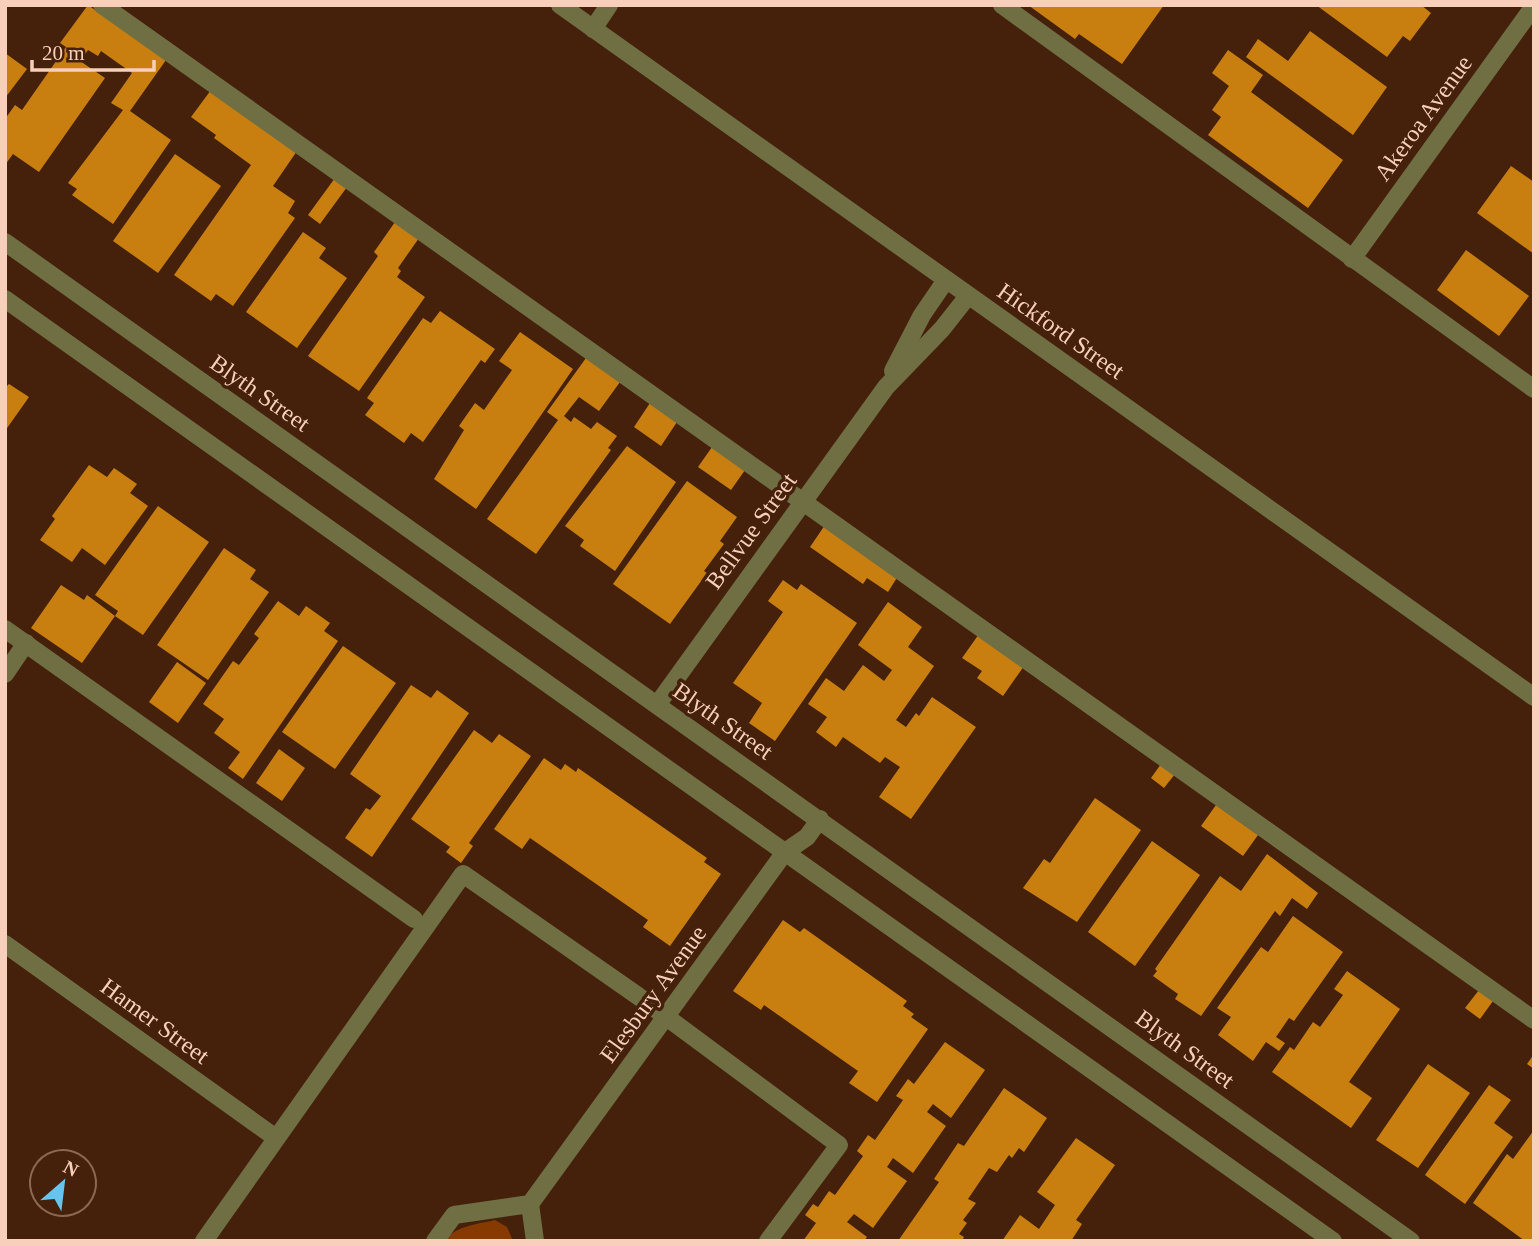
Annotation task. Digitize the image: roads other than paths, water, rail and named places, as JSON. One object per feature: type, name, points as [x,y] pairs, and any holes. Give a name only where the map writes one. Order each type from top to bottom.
[{"type":"street","points":[[102,5],[1534,1020]]},
{"type":"street","name":"Hickford Street","points":[[560,5],[1534,697]]},
{"type":"street","points":[[593,29],[610,5]]},
{"type":"street","points":[[1002,5],[1534,389]]},
{"type":"street","name":"Akeroa Avenue","points":[[1352,258],[1534,6]]},
{"type":"street","name":"Blyth Street","points":[[5,242],[1411,1241]]},
{"type":"street","name":"Bellvue Street","points":[[886,387],[922,315],[946,280]]},
{"type":"street","name":"Bellvue Street","points":[[657,705],[886,387],[942,329],[968,296]]},
{"type":"street","points":[[5,299],[1333,1241]]},
{"type":"street","points":[[5,628],[419,922]]},
{"type":"street","points":[[5,674],[26,643]]},
{"type":"street","name":"Elesbury Avenue","points":[[530,1204],[785,852],[807,837],[820,819]]},
{"type":"street","points":[[204,1241],[276,1139],[419,922],[463,874],[667,1018],[839,1145],[768,1241]]},
{"type":"street","name":"Hamer Street","points":[[5,944],[276,1139]]},
{"type":"street","points":[[435,1241],[454,1215],[530,1204],[535,1241]]}]
